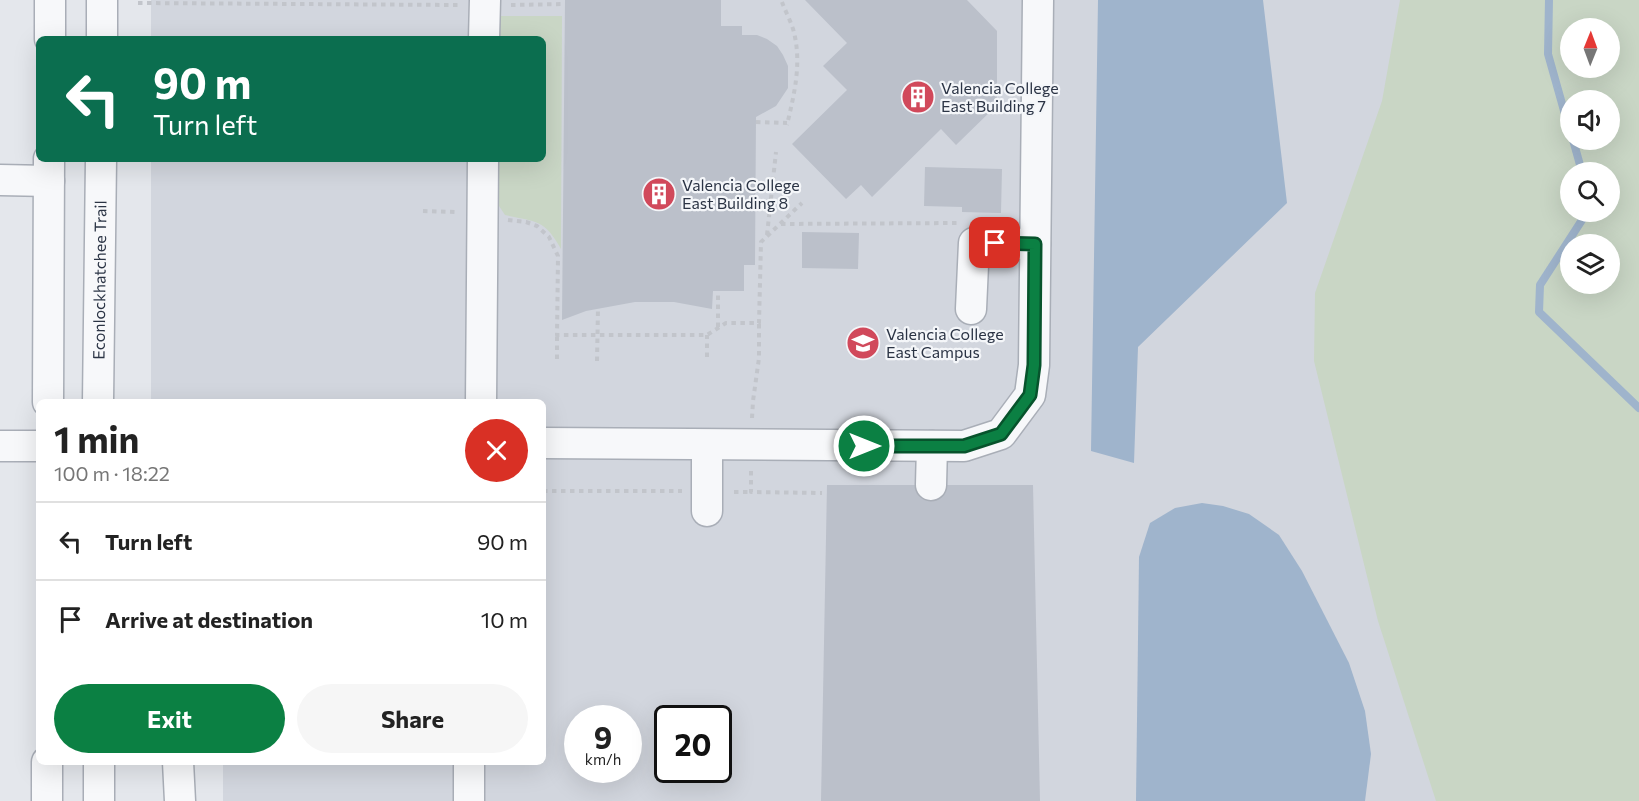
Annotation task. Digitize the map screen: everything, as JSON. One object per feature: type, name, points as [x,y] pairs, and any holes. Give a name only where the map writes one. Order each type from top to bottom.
[{"type":"street","points":[[50,0],[50,36]]},
{"type":"street","points":[[102,0],[102,36]]},
{"type":"street","points":[[546,443],[964,446],[1001,434],[1030,395],[1034,365],[1038,0]]},
{"type":"street","points":[[484,3],[484,36]]},
{"type":"street","name":"Econlockhatchee Trail","points":[[98,399],[100,162]]},
{"type":"street","points":[[481,399],[483,162]]},
{"type":"street","points":[[0,180],[49,170],[48,399]]},
{"type":"street","points":[[971,309],[974,243],[1035,244]]},
{"type":"street","points":[[707,445],[707,501]]},
{"type":"street","points":[[0,446],[36,446]]},
{"type":"street","points":[[931,485],[932,446]]},
{"type":"street","points":[[47,765],[47,801]]},
{"type":"street","points":[[99,765],[99,801]]},
{"type":"street","points":[[178,765],[180,801]]},
{"type":"street","points":[[469,765],[469,801]]},
{"type":"path","points":[[756,122],[787,124],[795,92],[798,64],[795,35],[782,2]]},
{"type":"path","points":[[138,3],[565,4]]},
{"type":"path","points":[[766,236],[776,152]]},
{"type":"path","points":[[557,335],[707,335],[726,323],[759,324],[760,242],[802,203]]},
{"type":"path","points":[[505,218],[537,226],[549,237],[558,256],[557,359]]},
{"type":"path","points":[[781,224],[964,223]]},
{"type":"path","points":[[718,291],[718,328]]},
{"type":"path","points":[[597,361],[598,308]]},
{"type":"path","points":[[707,335],[707,357]]},
{"type":"path","points":[[546,490],[707,501],[752,492]]},
{"type":"shaded area","name":"Valencia College East Campus","points":[[151,0],[1572,0],[1571,18],[1560,18],[1560,78],[1570,78],[1570,90],[1560,90],[1560,150],[1570,150],[1570,162],[1560,162],[1560,222],[1570,222],[1570,234],[1560,234],[1560,294],[1570,294],[1578,801],[223,801],[223,765],[546,765],[546,399],[151,399],[151,162],[546,162],[546,36],[151,36]]},
{"type":"green space","points":[[1400,0],[1639,0],[1639,801],[1436,801],[1378,621],[1314,361],[1315,293],[1382,101]]},
{"type":"green space","points":[[497,16],[562,16],[561,249],[544,226],[505,215],[495,200],[495,162],[546,162],[546,36],[497,36]]},
{"type":"water","points":[[1098,0],[1263,0],[1287,203],[1138,347],[1134,463],[1091,451]]},
{"type":"water","points":[[1202,503],[1223,506],[1249,514],[1279,535],[1302,571],[1349,663],[1365,711],[1371,754],[1365,801],[1136,801],[1139,557],[1150,523],[1175,508]]},
{"type":"building","name":"Valencia College East Building 8","points":[[565,0],[721,0],[721,26],[742,26],[742,35],[757,35],[767,39],[777,46],[783,55],[788,66],[788,88],[776,106],[756,117],[755,265],[744,265],[744,291],[713,291],[712,309],[674,302],[635,302],[586,311],[562,320]]},
{"type":"building","name":"Valencia College East Building 7","points":[[805,0],[967,0],[997,31],[997,105],[956,145],[941,129],[872,197],[861,185],[846,199],[792,144],[847,90],[823,66],[847,43]]},
{"type":"building","points":[[925,167],[1002,169],[1001,213],[962,212],[962,207],[924,206]]},
{"type":"building","points":[[802,232],[859,233],[858,269],[802,268]]},
{"type":"building","points":[[827,485],[1033,485],[1040,801],[821,801]]},
{"type":"waterway","points":[[1549,0],[1548,54],[1560,97]]},
{"type":"waterway","points":[[1576,150],[1579,162]]},
{"type":"waterway","points":[[1581,222],[1540,285],[1539,312],[1639,408]]},
{"type":"place","name":"Valencia College East Building 7","points":[[918,97]]},
{"type":"place","name":"Valencia College East Building 8","points":[[659,194]]},
{"type":"place","name":"Valencia College East Campus","points":[[863,343]]},
{"type":"route","points":[[864,446],[964,446],[1001,434],[1030,395],[1034,365],[1035,244],[995,243]]}]
